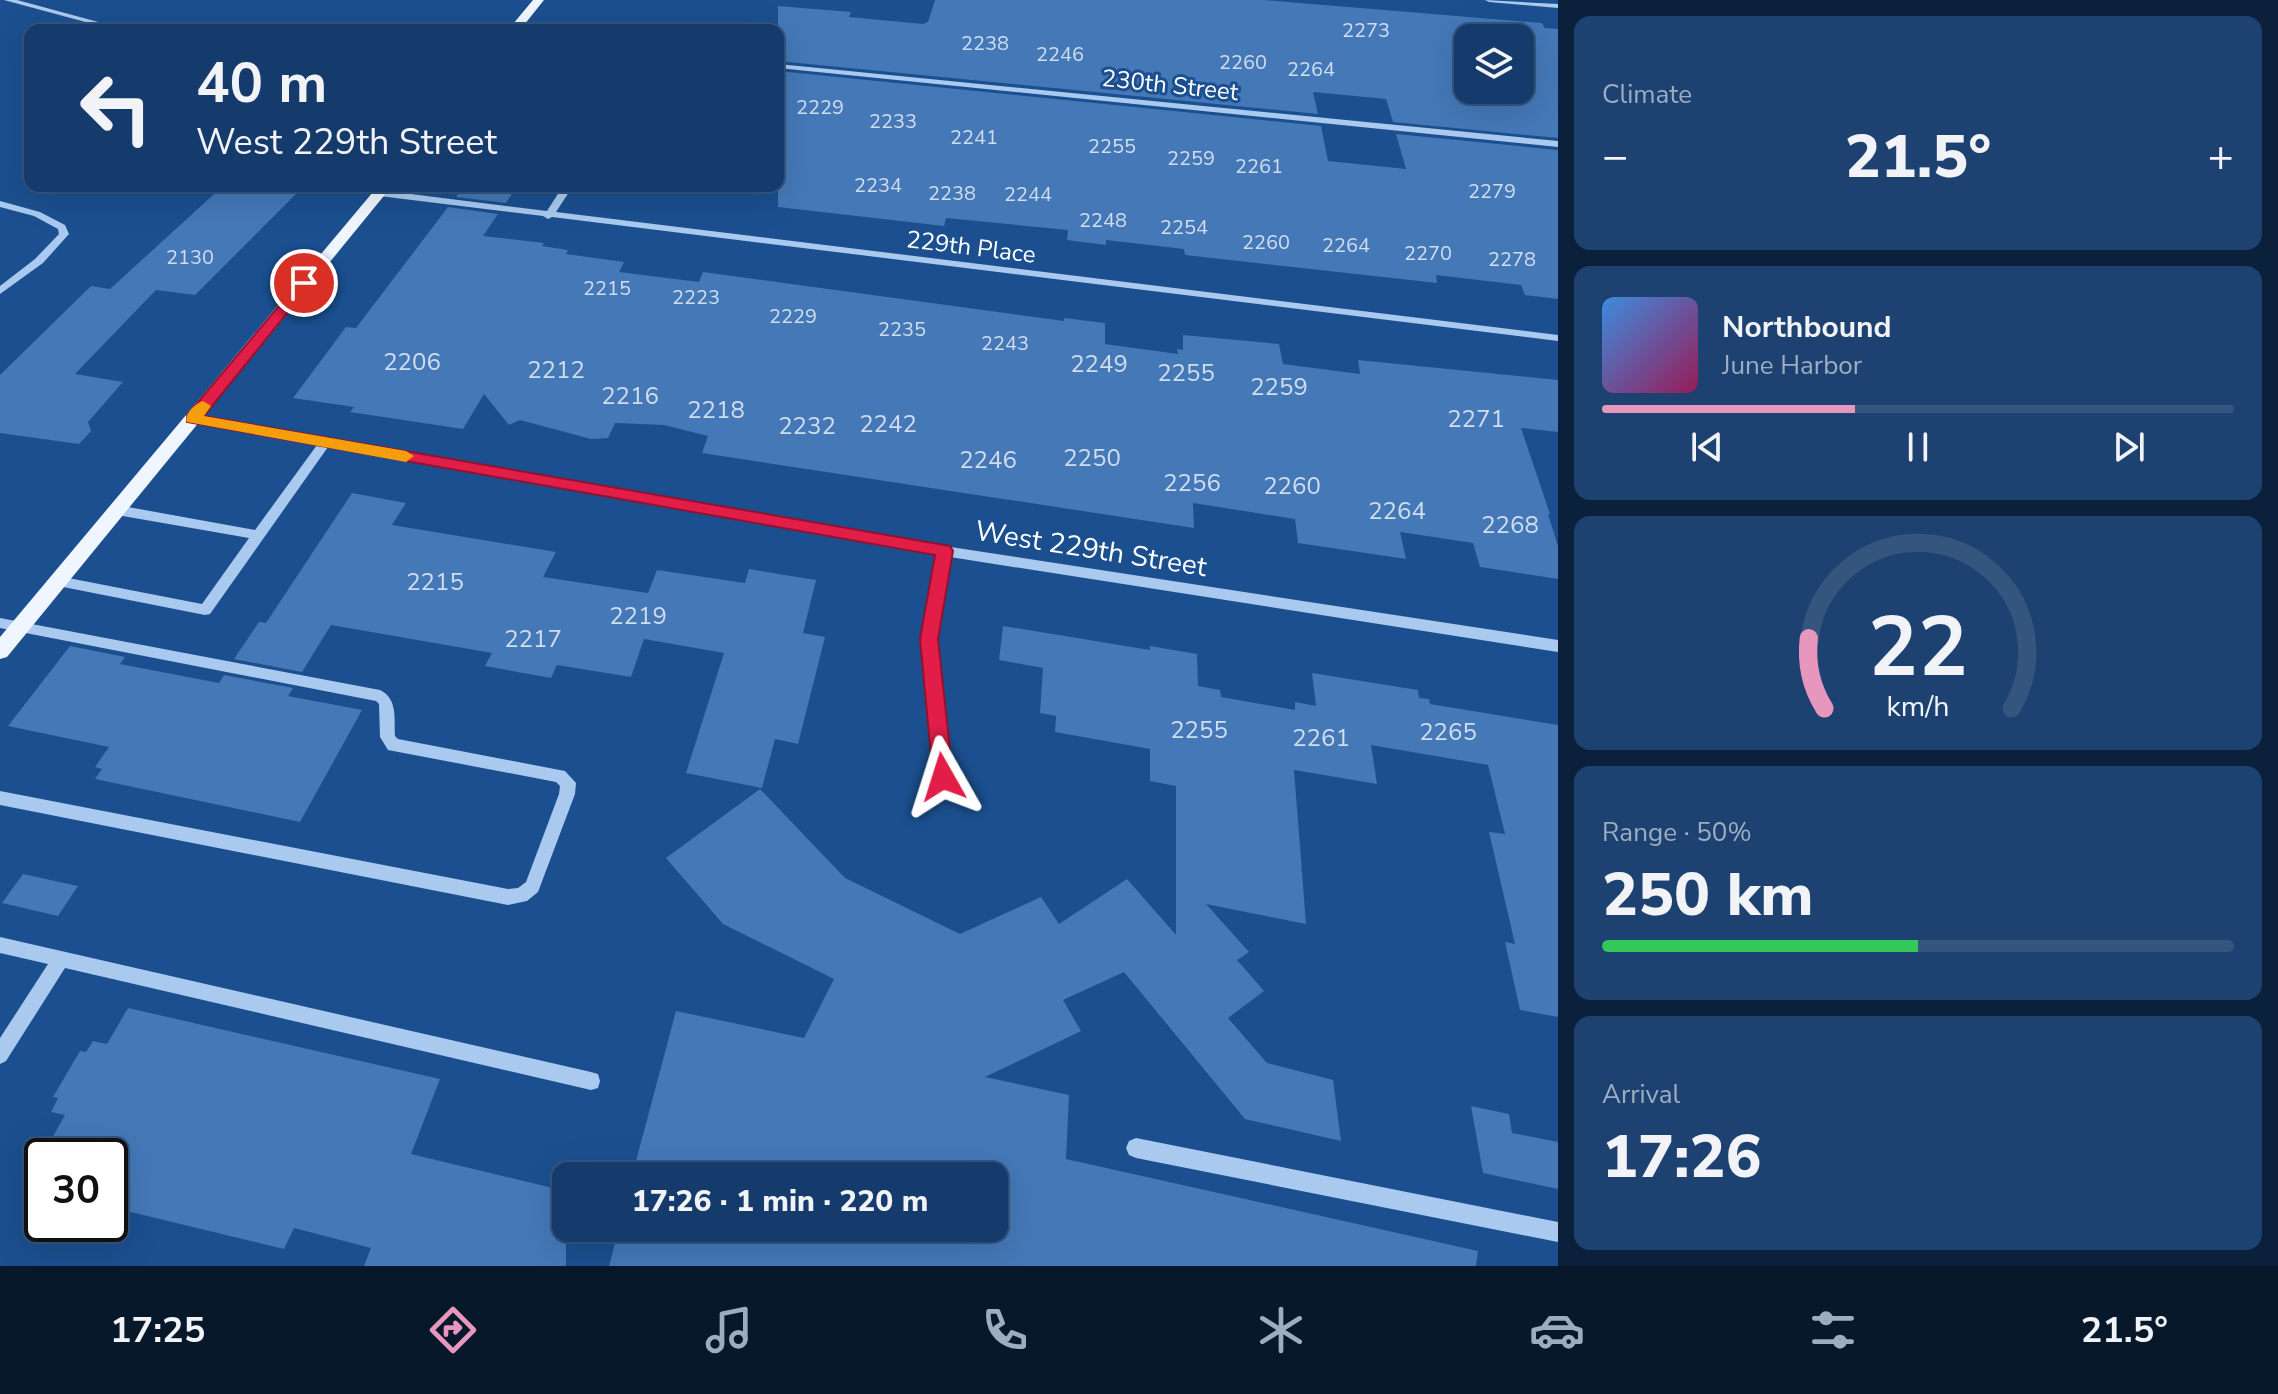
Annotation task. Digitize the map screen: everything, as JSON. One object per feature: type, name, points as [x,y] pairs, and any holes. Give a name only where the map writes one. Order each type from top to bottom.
[{"type":"main road","points":[[519,24],[539,0]]},
{"type":"main road","points":[[0,651],[380,192]]},
{"type":"street","points":[[8,0],[101,24]]},
{"type":"street","points":[[1489,0],[1558,6]]},
{"type":"street","name":"230th Street","points":[[784,67],[1558,144]]},
{"type":"street","name":"229th Place","points":[[395,192],[548,216],[1558,338]]},
{"type":"street","points":[[548,216],[564,192]]},
{"type":"street","points":[[0,204],[37,214],[62,227],[64,234],[39,261],[0,291]]},
{"type":"street","name":"West 229th Street","points":[[193,419],[944,551],[1558,646]]},
{"type":"street","points":[[58,581],[205,610],[325,442]]},
{"type":"street","points":[[117,510],[259,535]]},
{"type":"street","points":[[943,777],[929,639],[944,551]]},
{"type":"street","points":[[0,623],[380,696],[386,702],[388,737],[393,745],[560,776],[568,783],[567,794],[532,887],[521,895],[508,897],[0,798]]},
{"type":"street","points":[[0,945],[591,1081]]},
{"type":"street","points":[[0,1055],[61,959]]},
{"type":"street","points":[[1136,1148],[1558,1232]]},
{"type":"building","points":[[935,0],[1264,0],[1542,23],[1545,28],[1558,29],[1558,138],[1393,122],[1386,99],[1313,92],[1318,114],[784,62],[784,24],[778,24],[778,6],[851,12],[849,17],[923,24],[928,22]]},
{"type":"building","points":[[784,72],[1321,126],[1328,161],[1406,169],[1396,134],[1558,150],[1558,299],[1525,295],[1521,285],[1436,275],[1437,283],[1185,255],[1184,249],[1106,240],[1106,245],[1067,240],[1068,230],[946,218],[944,226],[778,207],[778,192],[784,192]]},
{"type":"building","points":[[216,192],[298,192],[195,295],[156,290],[75,374],[123,382],[88,422],[91,431],[79,444],[0,433],[0,375],[91,286],[110,289]]},
{"type":"building","points":[[459,192],[513,192],[506,203],[456,197]]},
{"type":"building","points":[[448,207],[498,214],[483,236],[544,243],[542,246],[568,250],[566,254],[624,262],[619,272],[699,282],[703,272],[1064,321],[1064,318],[1105,323],[1105,344],[1178,354],[1177,349],[1183,350],[1183,335],[1279,344],[1283,364],[1360,374],[1358,360],[1558,380],[1558,432],[1521,428],[1558,546],[1558,579],[1480,567],[1473,543],[1400,532],[1406,559],[1298,543],[1295,519],[1193,503],[1194,528],[702,453],[708,436],[664,425],[615,423],[608,438],[591,439],[520,420],[509,425],[484,394],[463,429],[350,412],[354,407],[293,398],[346,327],[356,328]]},
{"type":"building","points":[[352,493],[406,503],[392,525],[556,552],[543,577],[648,593],[657,570],[745,583],[749,569],[816,580],[803,633],[825,637],[798,744],[775,739],[762,788],[686,773],[724,653],[644,639],[631,677],[557,665],[551,678],[485,666],[492,653],[331,625],[302,672],[234,659],[259,622],[266,623]]},
{"type":"building","points":[[1003,626],[1150,650],[1150,646],[1197,654],[1198,686],[1220,690],[1221,697],[1295,710],[1295,702],[1316,706],[1312,673],[1418,690],[1419,698],[1429,699],[1430,704],[1558,725],[1558,1017],[1520,1010],[1505,942],[1515,944],[1489,832],[1505,834],[1488,765],[1371,745],[1377,784],[1294,770],[1306,924],[1206,904],[1249,952],[1237,960],[1264,991],[1228,1018],[1267,1063],[1333,1080],[1341,1141],[1245,1119],[1124,972],[1063,1000],[1081,1031],[985,1077],[1069,1095],[1066,1159],[1478,1251],[1476,1266],[609,1266],[615,1242],[1008,1242],[1008,1162],[636,1162],[676,1011],[804,1038],[834,979],[723,924],[666,858],[760,789],[845,878],[960,934],[1041,897],[1059,924],[1127,879],[1176,935],[1176,786],[1150,781],[1150,749],[1055,732],[1056,716],[1040,713],[1043,668],[999,660]]},
{"type":"building","points":[[70,646],[125,657],[120,664],[219,683],[224,675],[293,688],[288,696],[362,710],[300,822],[95,779],[102,769],[95,767],[109,747],[8,726]]},
{"type":"building","points":[[23,874],[78,886],[58,916],[2,903]]},
{"type":"building","points":[[128,1008],[440,1079],[411,1154],[552,1188],[552,1242],[566,1242],[566,1266],[364,1266],[371,1248],[294,1228],[284,1249],[128,1211],[128,1138],[52,1138],[65,1115],[51,1112],[58,1098],[53,1097],[80,1051],[86,1052],[93,1041],[107,1044]]},
{"type":"building","points":[[1471,1106],[1509,1114],[1512,1133],[1558,1142],[1558,1189],[1483,1173]]},
{"type":"slow traffic","points":[[203,406],[193,419],[406,456]]},
{"type":"route","points":[[304,283],[193,419],[944,551],[929,639],[943,777]]}]
